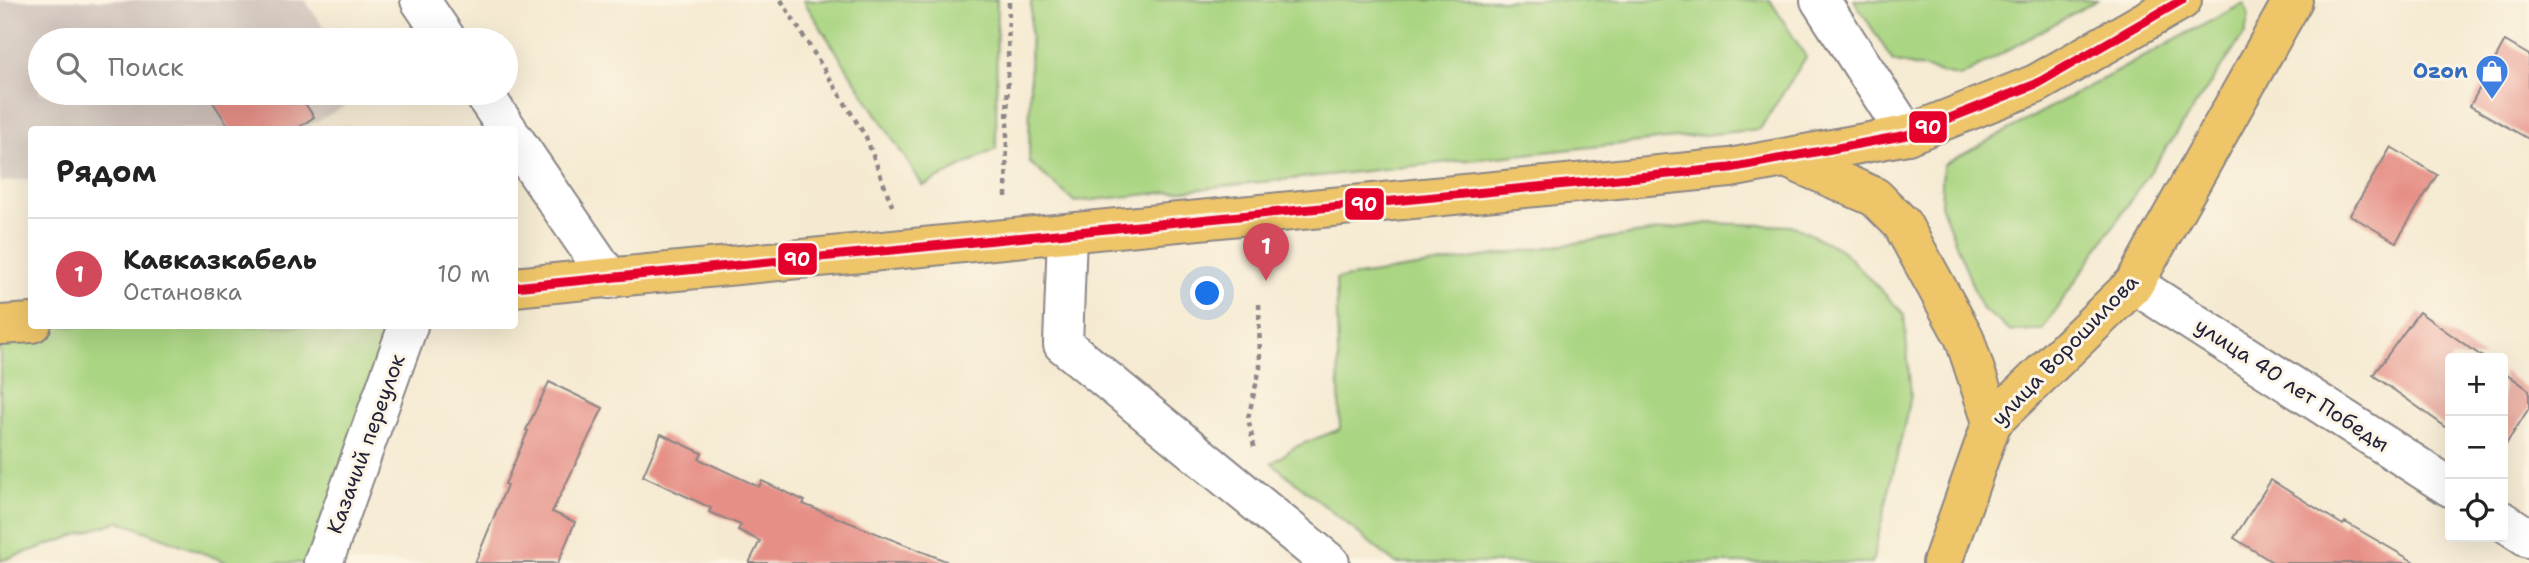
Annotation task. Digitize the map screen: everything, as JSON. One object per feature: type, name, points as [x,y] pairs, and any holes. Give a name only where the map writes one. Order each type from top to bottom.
[{"type":"main road","points":[[518,287],[1730,168],[1907,135],[2036,84],[2182,0]]},
{"type":"main road","name":"улица Ворошилова","points":[[1942,563],[1992,422],[2134,284],[2293,0]]},
{"type":"main road","points":[[1786,158],[1875,197],[1902,224],[1964,337],[1992,422]]},
{"type":"main road","points":[[0,325],[28,323]]},
{"type":"street","points":[[420,0],[439,28]]},
{"type":"street","points":[[1820,0],[1907,135]]},
{"type":"street","points":[[491,105],[505,126]]},
{"type":"street","points":[[518,145],[610,279]]},
{"type":"street","points":[[1067,234],[1063,344],[1330,563]]},
{"type":"street","name":"улица 40 лет Победы","points":[[2134,284],[2445,484]]},
{"type":"street","name":"Казачий переулок","points":[[323,563],[407,329]]},
{"type":"street","points":[[2508,524],[2529,538]]},
{"type":"path","points":[[781,0],[866,137],[909,249]]},
{"type":"path","points":[[1005,240],[1009,0]]},
{"type":"path","points":[[1256,457],[1248,418],[1259,368],[1259,300]]},
{"type":"shaded area","points":[[0,0],[305,0],[324,28],[28,28],[28,105],[347,105],[308,126],[28,126],[28,179],[0,182]]},
{"type":"green space","points":[[803,0],[997,0],[996,149],[923,186]]},
{"type":"green space","points":[[1031,0],[1770,0],[1806,57],[1760,129],[1075,202],[1029,162]]},
{"type":"green space","points":[[1854,0],[2097,0],[1960,77],[1893,61]]},
{"type":"green space","points":[[2244,3],[2249,16],[2245,33],[2042,330],[2011,331],[1981,308],[1941,205],[1943,165]]},
{"type":"green space","points":[[1709,223],[1794,226],[1842,250],[1904,314],[1911,396],[1872,563],[1395,563],[1272,463],[1295,447],[1340,429],[1336,279]]},
{"type":"green space","points":[[0,325],[28,326],[28,329],[407,329],[323,563],[229,563],[119,521],[0,561]]},
{"type":"building","points":[[2505,41],[2529,55],[2529,139],[2470,106]]},
{"type":"building","points":[[215,105],[306,105],[314,117],[301,126],[228,126]]},
{"type":"building","points":[[2391,147],[2437,175],[2396,242],[2350,215]]},
{"type":"building","points":[[2419,312],[2477,353],[2445,353],[2445,426],[2373,375]]},
{"type":"building","points":[[2508,375],[2529,390],[2529,408],[2508,441]]},
{"type":"building","points":[[549,382],[603,408],[552,512],[575,522],[558,563],[475,563],[528,431],[526,430]]},
{"type":"building","points":[[661,434],[702,453],[699,459],[759,487],[762,481],[805,501],[803,504],[946,561],[749,563],[760,541],[738,530],[741,525],[709,512],[711,508],[643,476]]},
{"type":"building","points":[[2271,480],[2343,525],[2345,522],[2416,563],[2274,563],[2234,538]]},
{"type":"transit line","name":"90","points":[[518,287],[1730,168],[1907,135],[2036,84],[2182,0]]},
{"type":"place","name":"Ozon","points":[[2492,101]]},
{"type":"place","name":"Кавказкабель","points":[[1266,281]]}]
